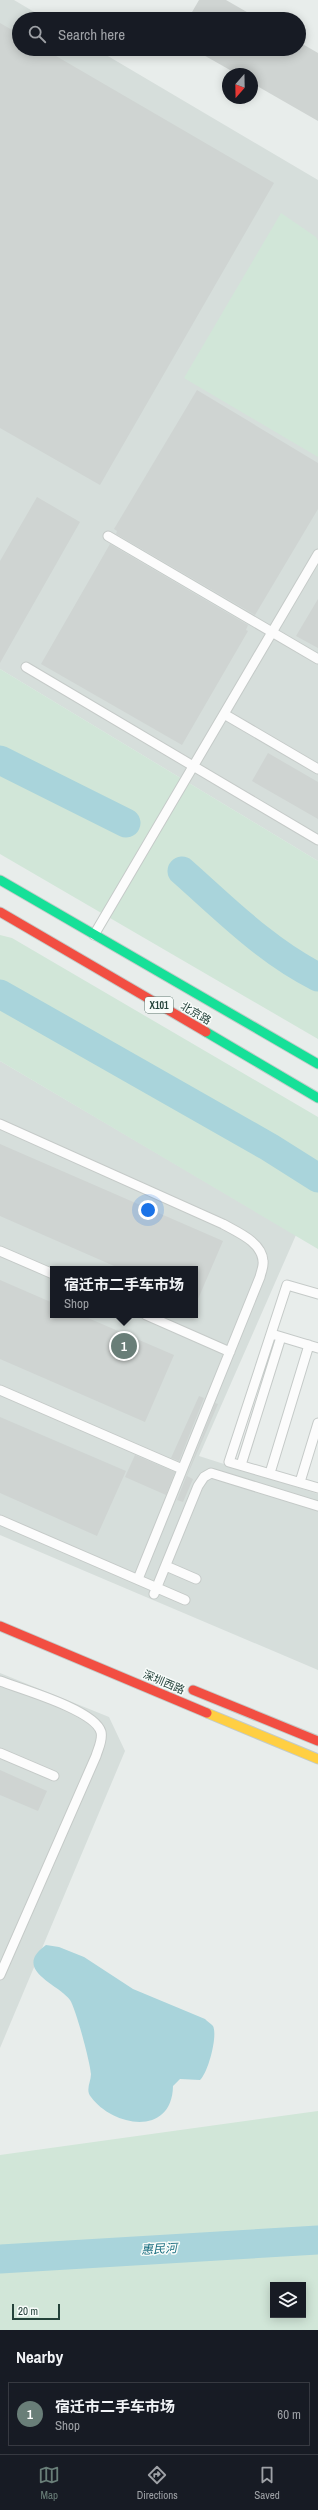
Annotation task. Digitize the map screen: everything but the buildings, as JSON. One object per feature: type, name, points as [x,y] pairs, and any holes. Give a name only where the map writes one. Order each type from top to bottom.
[{"type":"main road","name":"北京路","points":[[0,880],[318,1064]]},
{"type":"main road","name":"北京路","points":[[0,912],[318,1098]]},
{"type":"main road","name":"深圳西路","points":[[0,1626],[318,1759]]},
{"type":"main road","name":"深圳西路","points":[[187,1688],[318,1741]]},
{"type":"lane","points":[[108,536],[318,659]]},
{"type":"lane","points":[[94,935],[318,554]]},
{"type":"lane","points":[[26,667],[318,840]]},
{"type":"lane","points":[[224,714],[318,769]]},
{"type":"lane","points":[[0,1124],[223,1224],[245,1236],[258,1248],[263,1261],[260,1277],[138,1579]]},
{"type":"lane","points":[[0,1251],[50,1273]]},
{"type":"lane","points":[[317,1486],[228,1462],[287,1285],[318,1294]]},
{"type":"lane","points":[[153,1318],[230,1352]]},
{"type":"lane","points":[[271,1334],[318,1348]]},
{"type":"lane","points":[[241,1465],[281,1337]]},
{"type":"lane","points":[[270,1474],[309,1345]]},
{"type":"lane","points":[[0,1390],[182,1469]]},
{"type":"lane","points":[[300,1482],[318,1423]]},
{"type":"lane","points":[[156,1590],[198,1486],[204,1477],[211,1473],[318,1506]]},
{"type":"lane","points":[[0,1520],[138,1579],[156,1590],[185,1600]]},
{"type":"lane","points":[[166,1566],[196,1579]]},
{"type":"lane","points":[[0,1681],[82,1713],[94,1721],[101,1732],[100,1743],[96,1756],[0,1975]]},
{"type":"lane","points":[[0,1753],[54,1776]]},
{"type":"shaded area","points":[[0,0],[14,0],[34,12],[12,12],[12,56],[108,56],[318,180],[318,861],[0,669]]},
{"type":"shaded area","points":[[0,1061],[296,1235],[199,1456],[318,1494],[318,1670],[0,1535]]},
{"type":"shaded area","points":[[0,1673],[109,1717],[125,1751],[0,2048]]},
{"type":"green space","points":[[281,213],[316,237],[318,241],[318,457],[184,378]]},
{"type":"green space","points":[[0,669],[318,861],[318,1039],[0,854]]},
{"type":"green space","points":[[0,935],[12,938],[318,1117],[318,1249],[0,1061]]},
{"type":"green space","points":[[318,2111],[318,2228],[0,2250],[0,2155]]},
{"type":"green space","points":[[318,2248],[318,2330],[0,2330],[0,2266]]},
{"type":"water","points":[[46,1945],[59,1947],[84,1957],[133,1989],[205,2019],[213,2026],[213,2046],[206,2070],[200,2080],[180,2079],[173,2086],[170,2102],[163,2113],[152,2120],[140,2122],[126,2120],[113,2115],[101,2107],[88,2092],[91,2074],[90,2068],[73,2005],[64,1994],[41,1976],[35,1969],[33,1962],[37,1954]]},
{"type":"waterway","points":[[0,760],[126,823]]},
{"type":"waterway","points":[[182,871],[263,942],[299,967],[318,977]]},
{"type":"waterway","points":[[0,994],[269,1147],[318,1178]]},
{"type":"waterway","name":"惠民河","points":[[0,2259],[318,2240]]},
{"type":"traffic: fast","points":[[0,880],[318,1064]]},
{"type":"traffic: fast","points":[[206,1032],[318,1098]]},
{"type":"traffic: slow","points":[[207,1713],[318,1759]]},
{"type":"traffic: jam","points":[[0,912],[206,1032]]},
{"type":"traffic: jam","points":[[0,1626],[207,1713]]},
{"type":"traffic: jam","points":[[193,1690],[318,1741]]},
{"type":"place","name":"宿迁市二手车市场","points":[[124,1346]]}]
